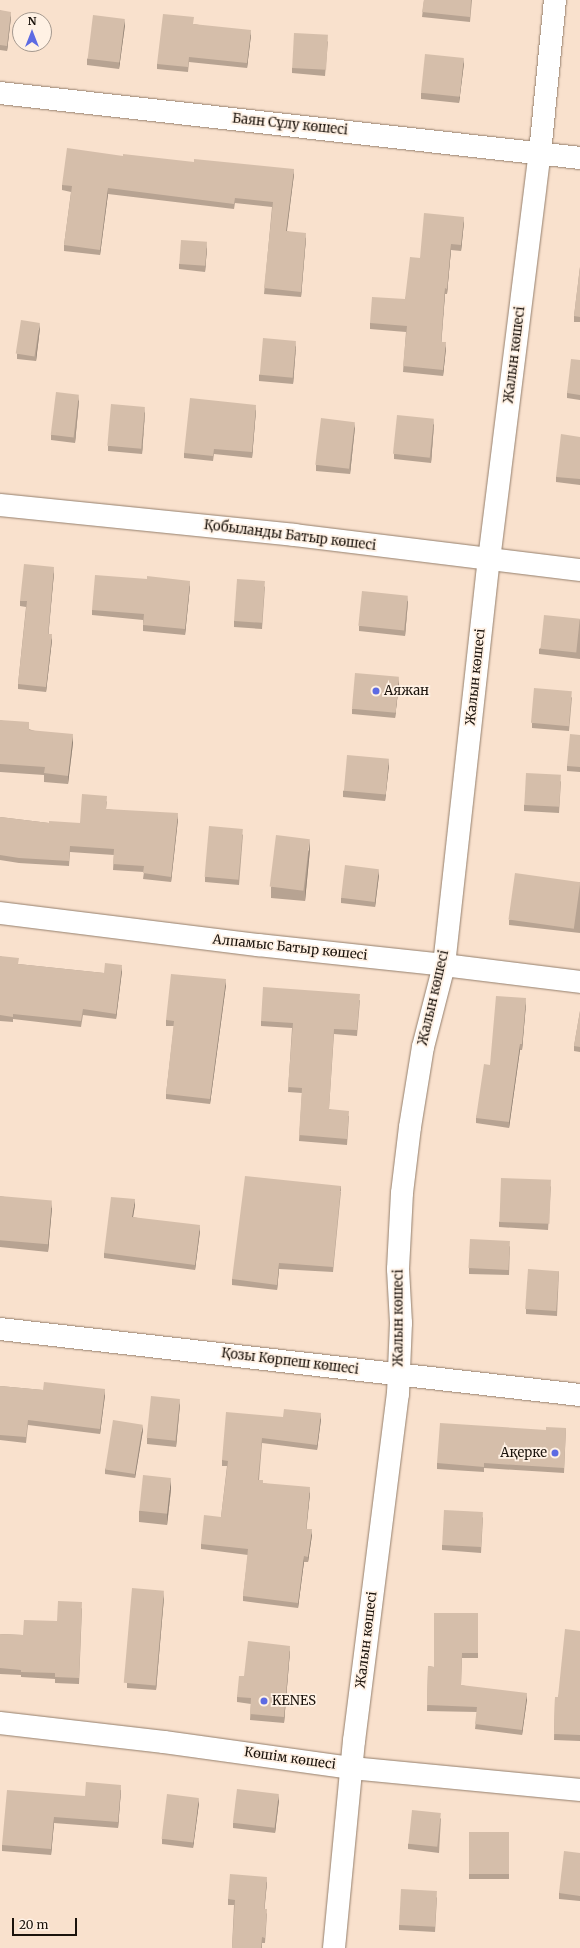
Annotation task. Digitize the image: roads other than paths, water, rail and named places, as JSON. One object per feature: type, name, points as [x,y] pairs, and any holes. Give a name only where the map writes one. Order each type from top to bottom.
[{"type":"street","name":"Жалын көшесі","points":[[334,1948],[352,1768],[399,1374],[401,1323],[398,1269],[402,1193],[410,1127],[423,1047],[444,964],[489,560],[540,153],[555,0]]},
{"type":"street","name":"Баян Сұлу көшесі","points":[[0,93],[580,158]]},
{"type":"street","name":"Қобыланды Батыр көшесі","points":[[0,505],[294,536],[580,570]]},
{"type":"street","name":"Алпамыс Батыр көшесі","points":[[0,912],[258,945],[444,964],[580,982]]},
{"type":"street","name":"Қозы Көрпеш көшесі","points":[[0,1329],[580,1395]]},
{"type":"street","name":"Көшім көшесі","points":[[0,1723],[164,1742],[352,1768],[580,1790]]},
{"type":"place","name":"Аяжан","points":[[376,691]]},
{"type":"place","name":"Ақерке","points":[[555,1453]]},
{"type":"place","name":"KENES","points":[[264,1701]]}]
